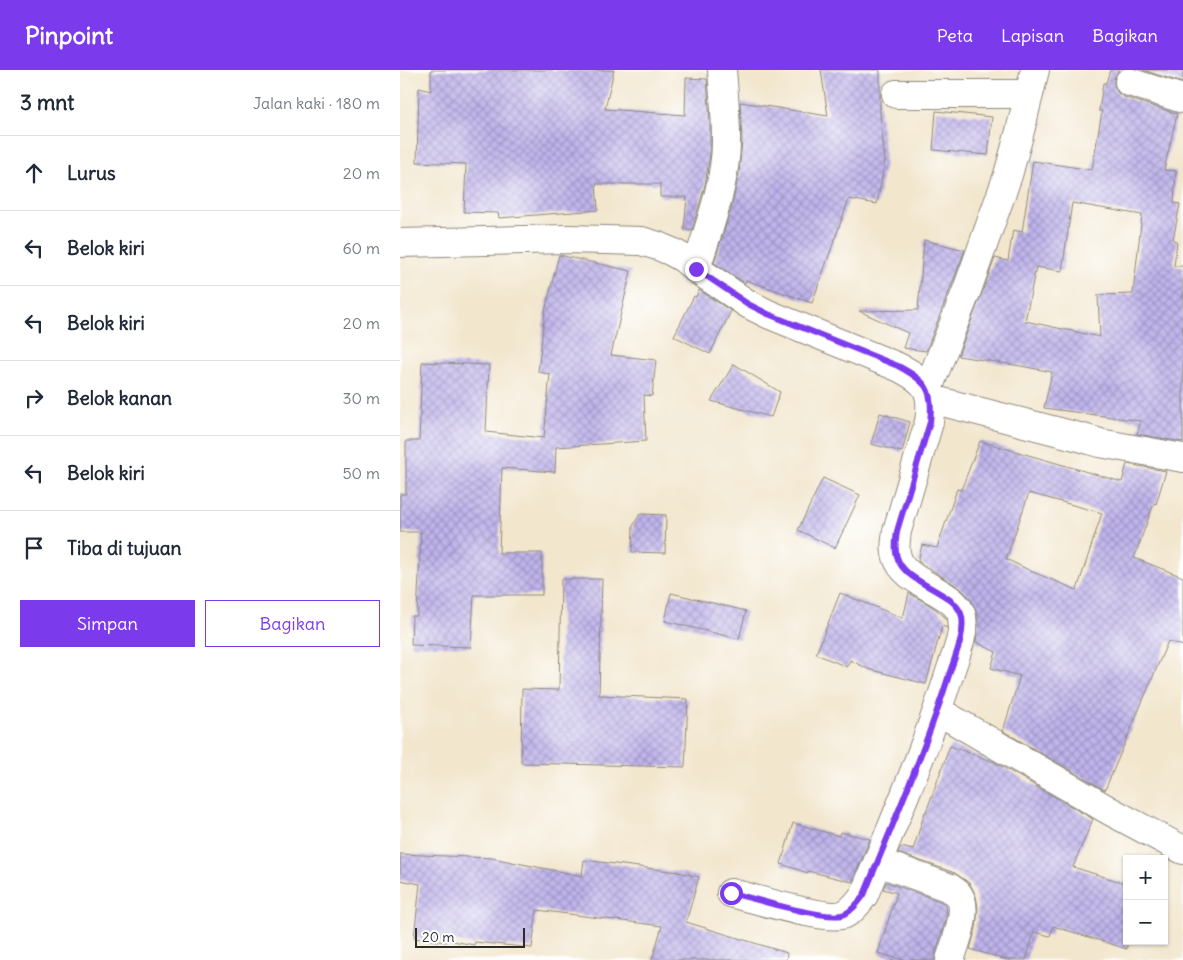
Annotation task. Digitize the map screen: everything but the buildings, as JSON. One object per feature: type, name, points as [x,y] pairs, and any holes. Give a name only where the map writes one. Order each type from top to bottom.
[{"type":"street","points":[[696,269],[724,170],[726,140],[722,70]]},
{"type":"street","points":[[896,94],[1032,82],[1008,175],[929,394]]},
{"type":"street","points":[[1129,82],[1183,99]]},
{"type":"street","points":[[400,242],[568,239],[642,241],[683,258],[748,304],[796,326],[898,366],[920,380],[929,394],[930,422],[897,531],[896,556],[905,571],[957,606],[962,619],[960,640],[938,711],[864,895],[854,907],[844,914],[833,916],[816,914],[731,893]]},
{"type":"street","points":[[929,394],[1100,443],[1183,458]]},
{"type":"street","points":[[938,711],[1110,811],[1183,850]]},
{"type":"street","points":[[878,862],[950,888],[958,893],[962,901],[962,920],[950,960]]},
{"type":"route","points":[[696,269],[748,304],[796,326],[898,366],[911,373],[928,389],[931,399],[930,422],[897,531],[896,556],[905,571],[957,606],[962,619],[960,640],[938,711],[864,895],[854,907],[844,914],[833,916],[816,914],[731,893]]}]
